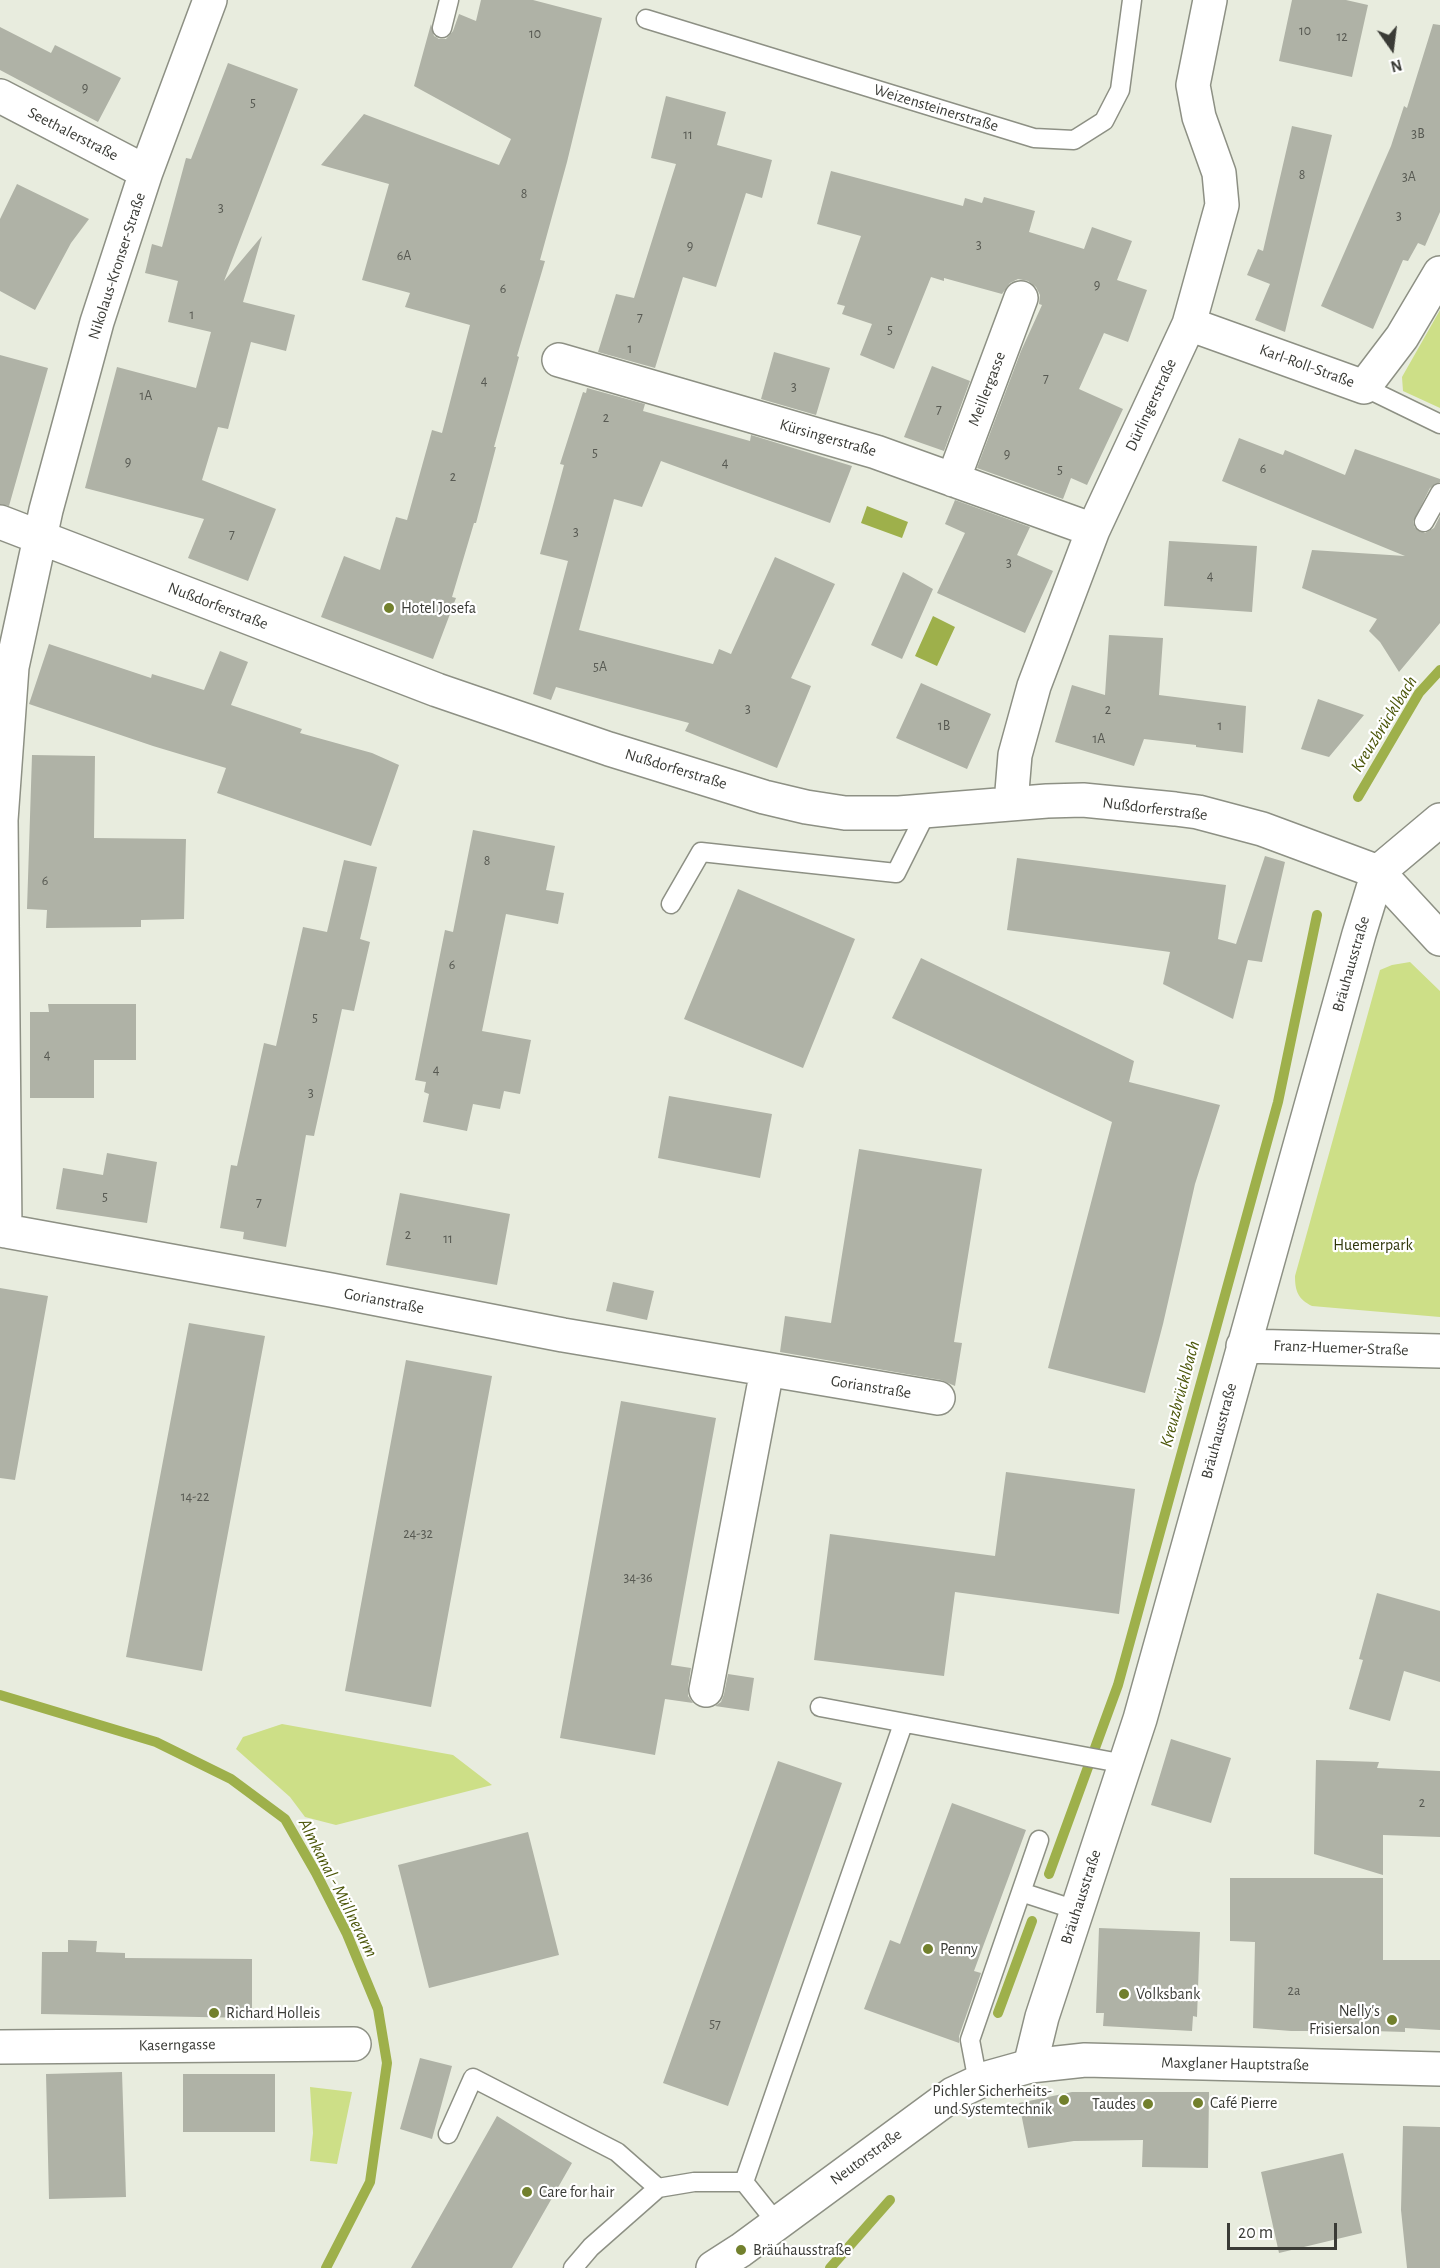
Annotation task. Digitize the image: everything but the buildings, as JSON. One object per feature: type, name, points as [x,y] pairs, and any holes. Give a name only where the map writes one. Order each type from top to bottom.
[{"type":"street","name":"Nikolaus-Kronser-Straße","points":[[3,1230],[1,820],[12,667],[40,537],[99,317],[146,172],[210,0]]},
{"type":"street","name":"Dürlingerstraße","points":[[1011,803],[1015,755],[1034,686],[1093,531],[1189,324],[1222,205],[1219,173],[1199,117],[1193,85],[1209,0]]},
{"type":"street","name":"Seethalerstraße","points":[[0,96],[146,172]]},
{"type":"street","name":"Karl-Roll-Straße","points":[[1189,324],[1364,387],[1402,337],[1440,273]]},
{"type":"street","name":"Meillergasse","points":[[953,480],[1021,298]]},
{"type":"street","name":"Kürsingerstraße","points":[[559,360],[876,452],[1093,531]]},
{"type":"street","name":"Nußdorferstraße","points":[[0,522],[437,690],[609,749],[734,788],[806,807],[845,813],[899,813],[1011,803],[1083,800],[1124,803],[1198,812],[1262,829],[1335,858],[1378,872]]},
{"type":"street","points":[[1440,820],[1378,872],[1440,939]]},
{"type":"street","name":"Bräuhausstraße","points":[[1030,2066],[1042,2017],[1076,1910],[1103,1760],[1140,1719],[1378,872]]},
{"type":"street","name":"Gorianstraße","points":[[3,1230],[563,1335],[938,1398]]},
{"type":"street","name":"Franz-Huemer-Straße","points":[[1243,1346],[1440,1351]]},
{"type":"street","points":[[706,1690],[767,1370]]},
{"type":"street","name":"Kaserngasse","points":[[0,2047],[354,2044]]},
{"type":"street","name":"Maxglaner Hauptstraße","points":[[1030,2066],[1085,2060],[1440,2068]]},
{"type":"street","name":"Neutorstraße","points":[[713,2268],[741,2250],[776,2222],[953,2094],[978,2082],[1030,2066]]},
{"type":"lane","points":[[442,28],[449,0]]},
{"type":"lane","name":"Weizensteinerstraße","points":[[645,19],[1034,138],[1074,140],[1104,121],[1120,90],[1132,0]]},
{"type":"lane","points":[[1364,387],[1440,424]]},
{"type":"lane","points":[[1424,522],[1440,493]]},
{"type":"lane","points":[[671,904],[701,852],[896,873],[927,811]]},
{"type":"lane","points":[[820,1707],[1103,1760]]},
{"type":"lane","points":[[744,2182],[903,1724]]},
{"type":"lane","points":[[978,2082],[970,2040],[1039,1839]]},
{"type":"lane","points":[[1021,1892],[1076,1910]]},
{"type":"lane","points":[[448,2134],[473,2078],[617,2152],[658,2188]]},
{"type":"lane","points":[[573,2268],[591,2247],[658,2188],[694,2182],[744,2182]]},
{"type":"lane","points":[[744,2182],[776,2222]]},
{"type":"green space","points":[[1440,310],[1440,408],[1403,391],[1402,377]]},
{"type":"green space","name":"Huemerpark","points":[[1410,962],[1440,991],[1440,1317],[1312,1306],[1298,1294],[1295,1276],[1380,970]]},
{"type":"green space","points":[[282,1724],[453,1755],[492,1785],[336,1825],[305,1817],[290,1797],[236,1749],[243,1737]]},
{"type":"green space","points":[[310,2087],[352,2092],[337,2164],[310,2161],[313,2133]]},
{"type":"shaded area","points":[[867,506],[908,522],[902,538],[861,523]]},
{"type":"shaded area","points":[[933,616],[955,627],[937,666],[915,656]]},
{"type":"waterway","name":"Kreuzbrücklbach","points":[[1358,797],[1419,693],[1440,670]]},
{"type":"waterway","name":"Kreuzbrücklbach","points":[[1049,1874],[1118,1685],[1278,1102],[1317,915]]},
{"type":"waterway","name":"Almkanal - Müllnerarm","points":[[0,1695],[156,1742],[231,1779],[285,1819],[316,1873],[347,1934],[378,2009],[387,2063],[370,2182],[326,2268]]},
{"type":"waterway","name":"Kreuzbrücklbach","points":[[998,2013],[1032,1921]]},
{"type":"waterway","name":"Kreuzbrücklbach","points":[[830,2268],[890,2200]]},
{"type":"place","name":"Hotel Josefa","points":[[389,608]]},
{"type":"place","name":"Penny","points":[[928,1949]]},
{"type":"place","name":"Volksbank","points":[[1124,1994]]},
{"type":"place","name":"Richard Holleis","points":[[214,2013]]},
{"type":"place","name":"Nelly's Frisiersalon","points":[[1392,2020]]},
{"type":"place","name":"Pichler Sicherheits- und Systemtechnik","points":[[1064,2100]]},
{"type":"place","name":"Café Pierre","points":[[1198,2103]]},
{"type":"place","name":"Taudes","points":[[1148,2104]]},
{"type":"place","name":"Care for hair","points":[[527,2192]]},
{"type":"place","name":"Bräuhausstraße","points":[[741,2250]]}]
